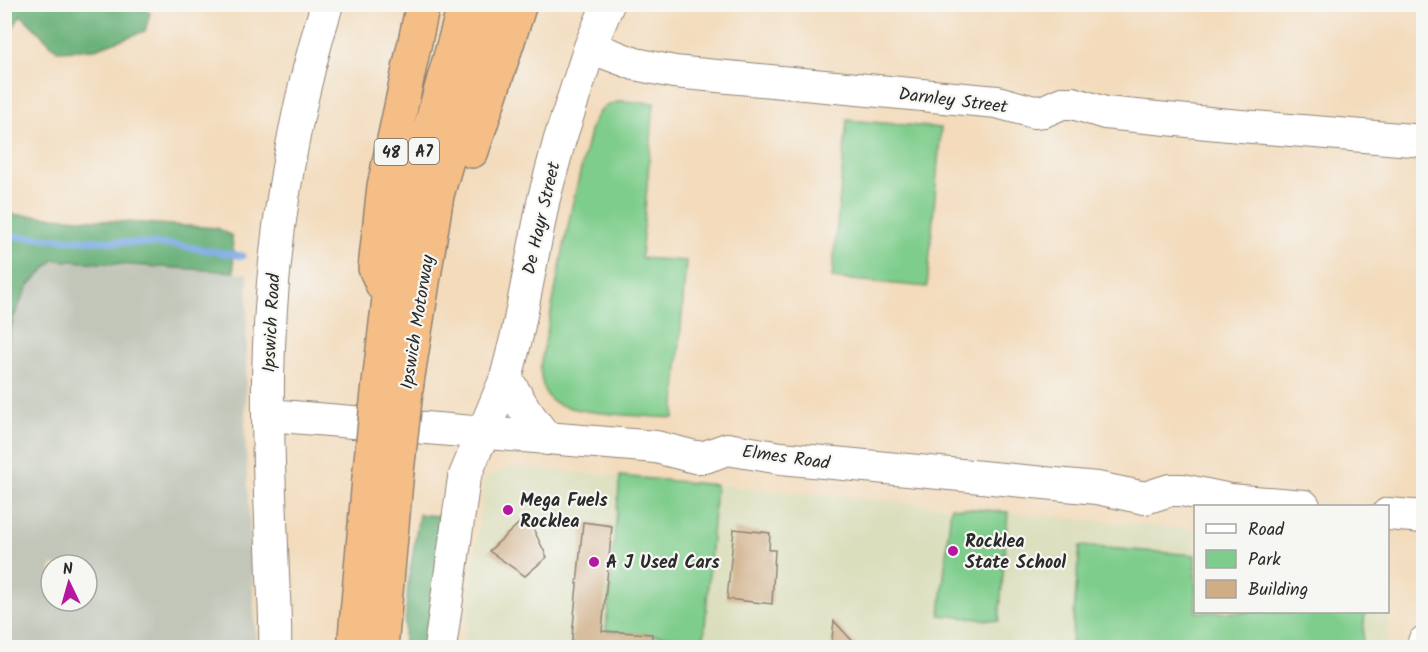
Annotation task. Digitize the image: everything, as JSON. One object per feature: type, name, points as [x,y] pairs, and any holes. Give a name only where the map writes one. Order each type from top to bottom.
[{"type":"highway","name":"48","points":[[389,298],[375,268],[384,186],[423,4]]},
{"type":"highway","name":"Ipswich Motorway","points":[[393,382],[389,298],[420,164],[465,4]]},
{"type":"highway","name":"Ipswich Motorway","points":[[354,648],[382,480],[393,382],[437,195],[473,70],[496,4]]},
{"type":"highway","points":[[437,195],[473,149],[520,4]]},
{"type":"highway","name":"Ipswich Motorway","points":[[381,648],[382,480]]},
{"type":"street","name":"Ipswich Road","points":[[275,648],[268,415],[275,257],[284,189],[300,106],[327,4]]},
{"type":"street","name":"De Hayr Street","points":[[482,434],[506,378],[550,177],[566,118],[590,47],[608,4]]},
{"type":"street","name":"Darnley Street","points":[[590,47],[635,64],[674,72],[997,102],[1034,112],[1073,103],[1105,113],[1424,141]]},
{"type":"street","points":[[506,378],[525,410],[547,439]]},
{"type":"street","name":"Elmes Road","points":[[268,415],[656,447],[694,457],[705,457],[722,450],[732,449],[781,458],[1097,488],[1140,497],[1150,498],[1178,489],[1230,500],[1283,505]]},
{"type":"street","points":[[440,648],[461,492],[464,478],[482,434]]},
{"type":"street","points":[[1389,514],[1424,517]]},
{"type":"street","points":[[1423,648],[1424,642]]},
{"type":"shaded area","points":[[4,258],[248,274],[245,432],[256,647],[5,647]]},
{"type":"shaded area","points":[[514,467],[620,476],[605,647],[463,648],[485,478]]},
{"type":"shaded area","name":"Rocklea State School","points":[[716,485],[1194,530],[1194,613],[1389,613],[1389,576],[1392,584],[1387,647],[703,648]]},
{"type":"shaded area","points":[[606,631],[704,639],[703,647],[605,648]]},
{"type":"green space","points":[[5,4],[139,5],[150,13],[145,31],[95,49],[58,51],[21,15],[5,39]]},
{"type":"green space","points":[[621,101],[654,103],[641,258],[686,261],[674,418],[607,414],[557,404],[549,398],[541,379],[540,367],[572,206],[591,128],[602,110]]},
{"type":"green space","points":[[847,120],[941,128],[927,287],[832,278]]},
{"type":"green space","points":[[5,214],[217,228],[232,236],[234,272],[54,260],[28,286],[13,318],[5,357]]},
{"type":"green space","points":[[620,476],[716,485],[704,639],[606,631]]},
{"type":"green space","points":[[951,507],[1008,512],[999,621],[940,615]]},
{"type":"green space","points":[[419,514],[446,517],[430,647],[403,648],[408,585]]},
{"type":"green space","points":[[1080,546],[1194,555],[1194,613],[1365,613],[1362,647],[1071,647]]},
{"type":"building","points":[[527,516],[547,557],[525,576],[489,551]]},
{"type":"building","points":[[583,522],[612,526],[602,631],[652,634],[652,648],[571,648]]},
{"type":"building","points":[[734,529],[770,533],[769,550],[775,550],[772,604],[727,599]]},
{"type":"building","points":[[834,621],[859,648],[831,648]]},
{"type":"waterway","points":[[4,236],[176,245],[242,256]]},
{"type":"place","name":"Mega Fuels Rocklea","points":[[508,510]]},
{"type":"place","name":"Rocklea State School","points":[[953,551]]},
{"type":"place","name":"A J Used Cars","points":[[594,562]]}]
